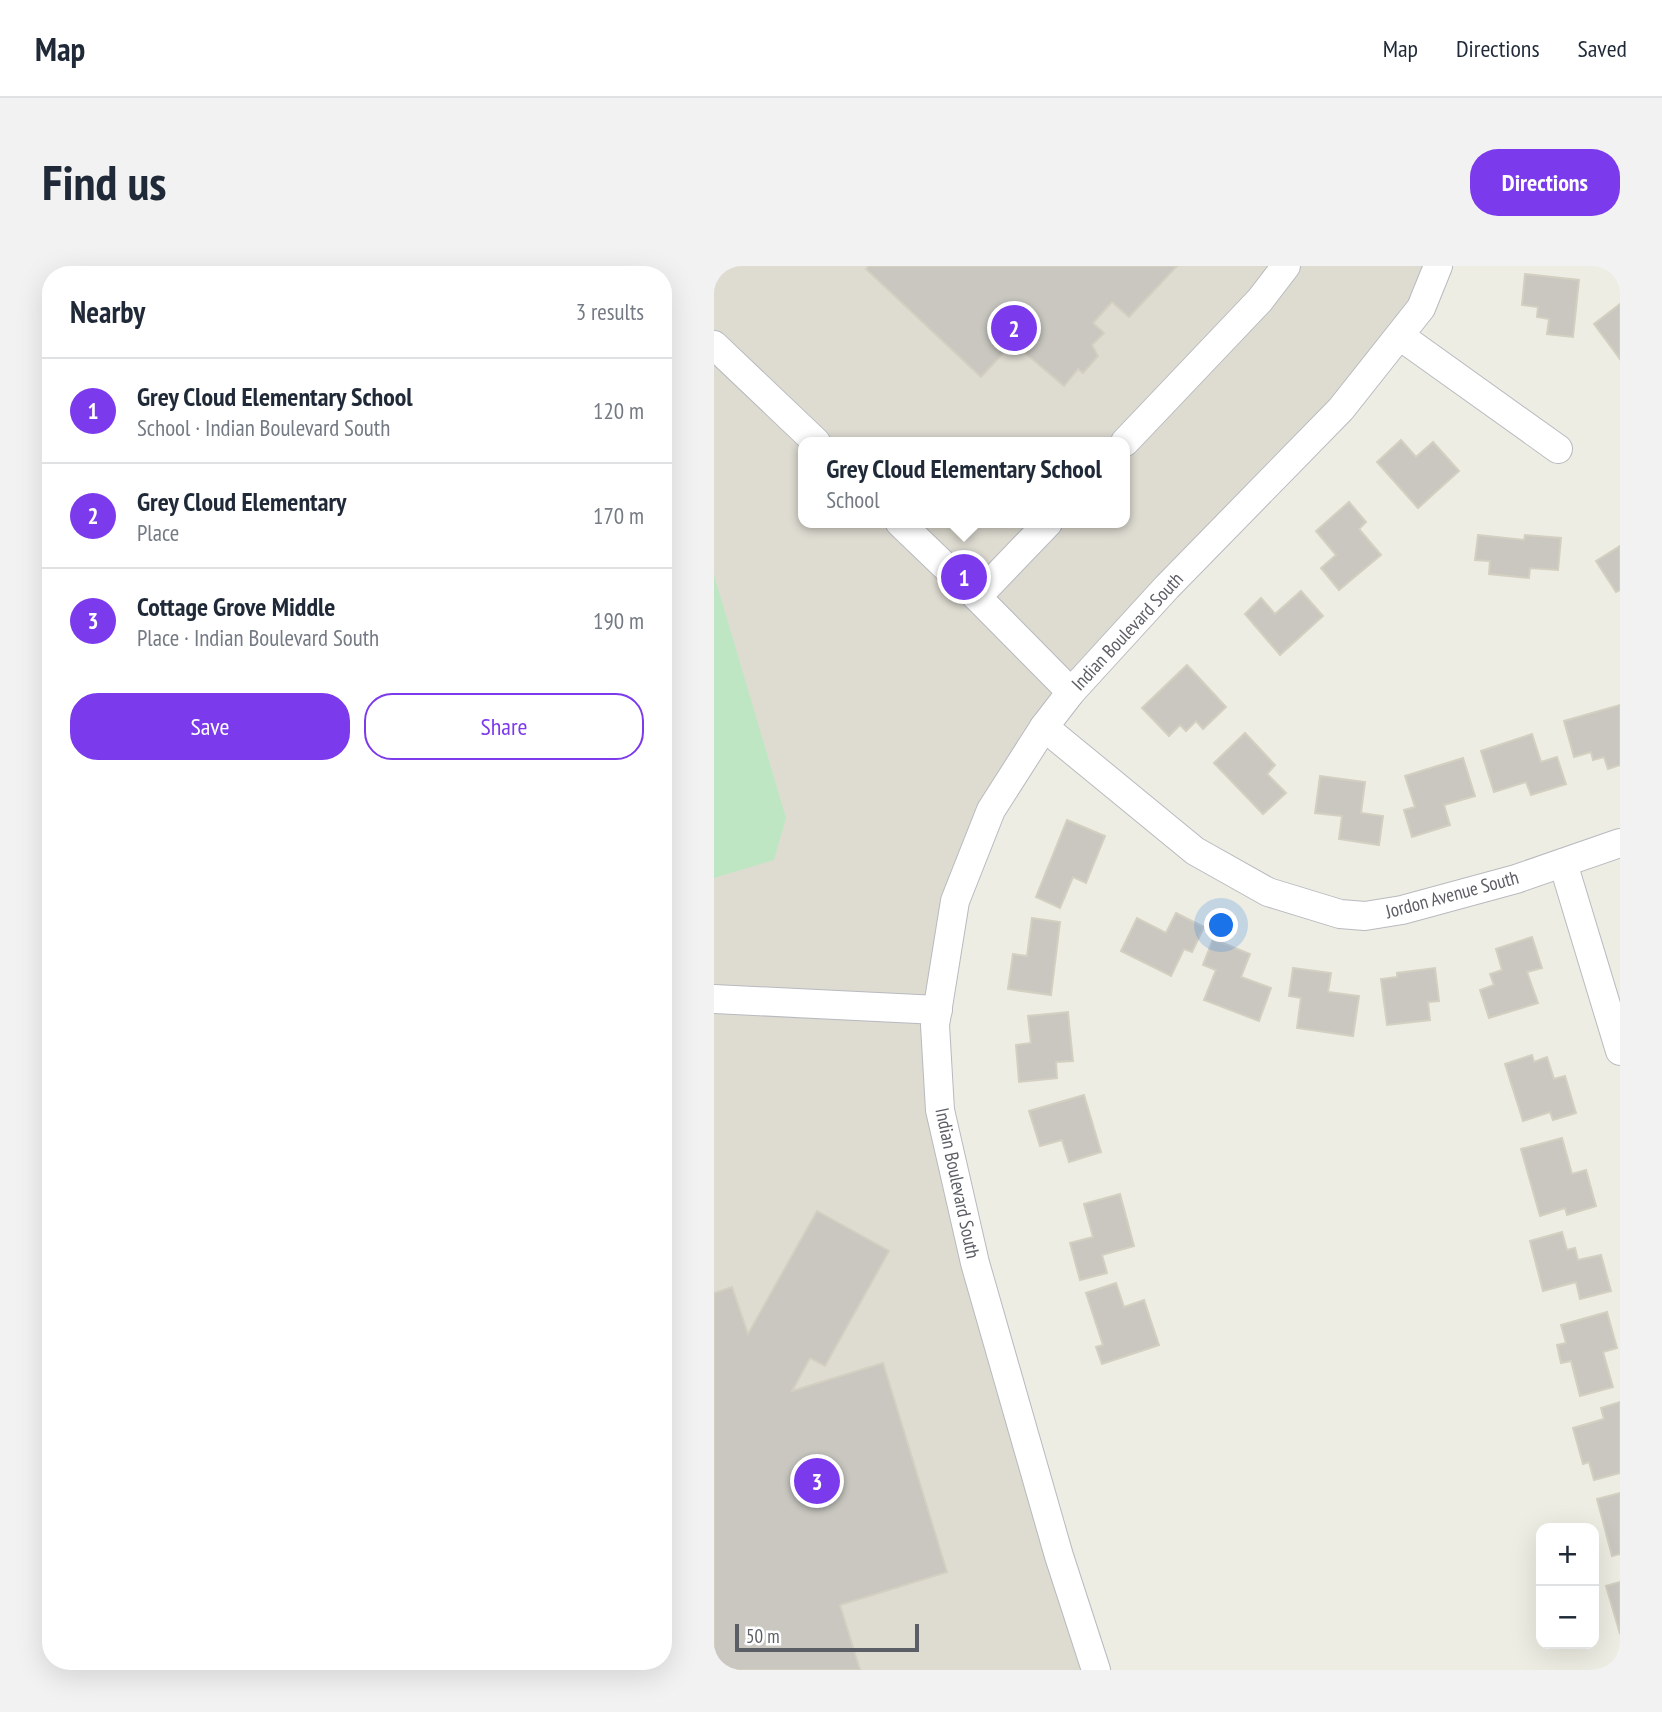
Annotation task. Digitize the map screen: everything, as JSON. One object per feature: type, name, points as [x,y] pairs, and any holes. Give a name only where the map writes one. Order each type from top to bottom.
[{"type":"street","points":[[1130,437],[1261,300],[1286,266]]},
{"type":"street","name":"Indian Boulevard South","points":[[1096,1670],[1059,1556],[975,1264],[940,1110],[935,1025],[955,901],[991,810],[1044,727],[1070,692],[1167,587],[1341,409],[1421,308],[1438,266]]},
{"type":"street","points":[[1400,336],[1558,449]]},
{"type":"street","points":[[714,345],[811,437]]},
{"type":"street","points":[[905,528],[1070,692]]},
{"type":"street","points":[[977,597],[1043,528]]},
{"type":"street","name":"Jordon Avenue South","points":[[1044,727],[1195,851],[1268,892],[1340,914],[1365,916],[1402,910],[1516,879],[1620,843]]},
{"type":"street","points":[[1563,863],[1620,1051]]},
{"type":"street","points":[[714,999],[938,1010]]},
{"type":"shaded area","points":[[714,266],[1438,266],[1421,308],[1070,692],[955,901],[940,1110],[1096,1670],[714,1670]]},
{"type":"green space","points":[[714,575],[786,818],[774,860],[714,878]]},
{"type":"building","points":[[869,266],[1177,266],[1129,317],[1112,302],[1093,323],[1104,333],[1092,345],[1098,356],[1083,373],[1078,369],[1064,386],[1025,353],[1014,354],[1008,348],[981,377],[866,269]]},
{"type":"building","points":[[1525,274],[1579,280],[1573,337],[1547,334],[1549,319],[1537,317],[1538,307],[1522,305]]},
{"type":"building","points":[[1620,304],[1620,359],[1594,324]]},
{"type":"building","points":[[1401,440],[1416,457],[1433,442],[1459,471],[1418,508],[1377,462]]},
{"type":"building","points":[[1349,502],[1366,522],[1359,529],[1381,555],[1339,590],[1321,568],[1336,555],[1316,531]]},
{"type":"building","points":[[1478,535],[1524,540],[1525,535],[1561,538],[1558,570],[1530,568],[1529,578],[1489,574],[1490,561],[1475,560]]},
{"type":"building","points":[[1620,546],[1620,590],[1616,592],[1596,561]]},
{"type":"building","points":[[1301,591],[1323,616],[1280,655],[1245,614],[1261,598],[1275,614]]},
{"type":"building","points":[[1187,665],[1226,707],[1203,729],[1196,721],[1186,731],[1180,725],[1169,736],[1142,708]]},
{"type":"building","points":[[1620,705],[1620,765],[1608,769],[1604,757],[1593,760],[1591,752],[1574,757],[1564,721]]},
{"type":"building","points":[[1245,733],[1275,765],[1267,774],[1286,793],[1263,814],[1214,763]]},
{"type":"building","points":[[1532,734],[1541,762],[1557,757],[1566,784],[1531,795],[1526,782],[1494,792],[1481,751]]},
{"type":"building","points":[[1463,758],[1475,796],[1444,805],[1450,825],[1412,837],[1404,810],[1415,807],[1405,776]]},
{"type":"building","points":[[1320,776],[1365,782],[1361,813],[1383,816],[1379,845],[1339,839],[1342,816],[1315,813]]},
{"type":"building","points":[[1067,820],[1105,836],[1086,883],[1073,877],[1060,908],[1036,897]]},
{"type":"building","points":[[1176,913],[1204,927],[1192,952],[1184,949],[1171,976],[1121,951],[1137,918],[1166,933]]},
{"type":"building","points":[[1032,918],[1060,922],[1051,995],[1008,989],[1013,954],[1027,956]]},
{"type":"building","points":[[1532,937],[1542,968],[1527,972],[1538,1003],[1489,1018],[1480,990],[1494,985],[1490,974],[1502,970],[1496,949]]},
{"type":"building","points":[[1213,939],[1250,954],[1241,977],[1271,988],[1259,1021],[1204,1000],[1216,970],[1203,965]]},
{"type":"building","points":[[1293,968],[1331,973],[1328,992],[1359,996],[1353,1036],[1297,1028],[1301,998],[1289,996]]},
{"type":"building","points":[[1435,968],[1439,1001],[1428,1002],[1430,1020],[1387,1025],[1381,979],[1397,977],[1397,973]]},
{"type":"building","points":[[1068,1012],[1073,1061],[1056,1062],[1057,1078],[1019,1082],[1016,1045],[1031,1043],[1028,1016]]},
{"type":"building","points":[[1532,1055],[1534,1062],[1547,1057],[1554,1079],[1565,1076],[1576,1113],[1553,1120],[1550,1112],[1523,1121],[1505,1064]]},
{"type":"building","points":[[1084,1095],[1101,1152],[1069,1162],[1062,1140],[1040,1146],[1029,1111]]},
{"type":"building","points":[[1562,1138],[1572,1174],[1586,1170],[1596,1206],[1567,1215],[1565,1208],[1540,1216],[1521,1149]]},
{"type":"building","points":[[1120,1194],[1134,1246],[1102,1255],[1107,1273],[1080,1280],[1070,1243],[1093,1237],[1084,1204]]},
{"type":"building","points":[[817,1211],[889,1251],[825,1366],[810,1358],[792,1391],[883,1363],[947,1572],[840,1605],[860,1670],[714,1670],[714,1293],[732,1287],[748,1334]]},
{"type":"building","points":[[1562,1232],[1567,1250],[1575,1248],[1578,1260],[1601,1255],[1611,1291],[1580,1299],[1576,1282],[1543,1291],[1530,1241]]},
{"type":"building","points":[[1116,1283],[1124,1307],[1144,1300],[1159,1345],[1102,1364],[1096,1347],[1103,1345],[1086,1293]]},
{"type":"building","points":[[1607,1312],[1617,1348],[1603,1352],[1613,1387],[1580,1396],[1571,1361],[1561,1363],[1557,1345],[1566,1343],[1561,1325]]},
{"type":"building","points":[[1620,1402],[1620,1473],[1594,1480],[1589,1462],[1583,1464],[1573,1428],[1604,1419],[1601,1408]]},
{"type":"building","points":[[1620,1493],[1620,1554],[1612,1556],[1597,1499]]},
{"type":"building","points":[[1620,1582],[1620,1634],[1606,1586]]},
{"type":"place","name":"Grey Cloud Elementary","points":[[1014,328]]},
{"type":"place","name":"Grey Cloud Elementary School","points":[[964,577]]},
{"type":"place","name":"Cottage Grove Middle","points":[[817,1481]]}]
